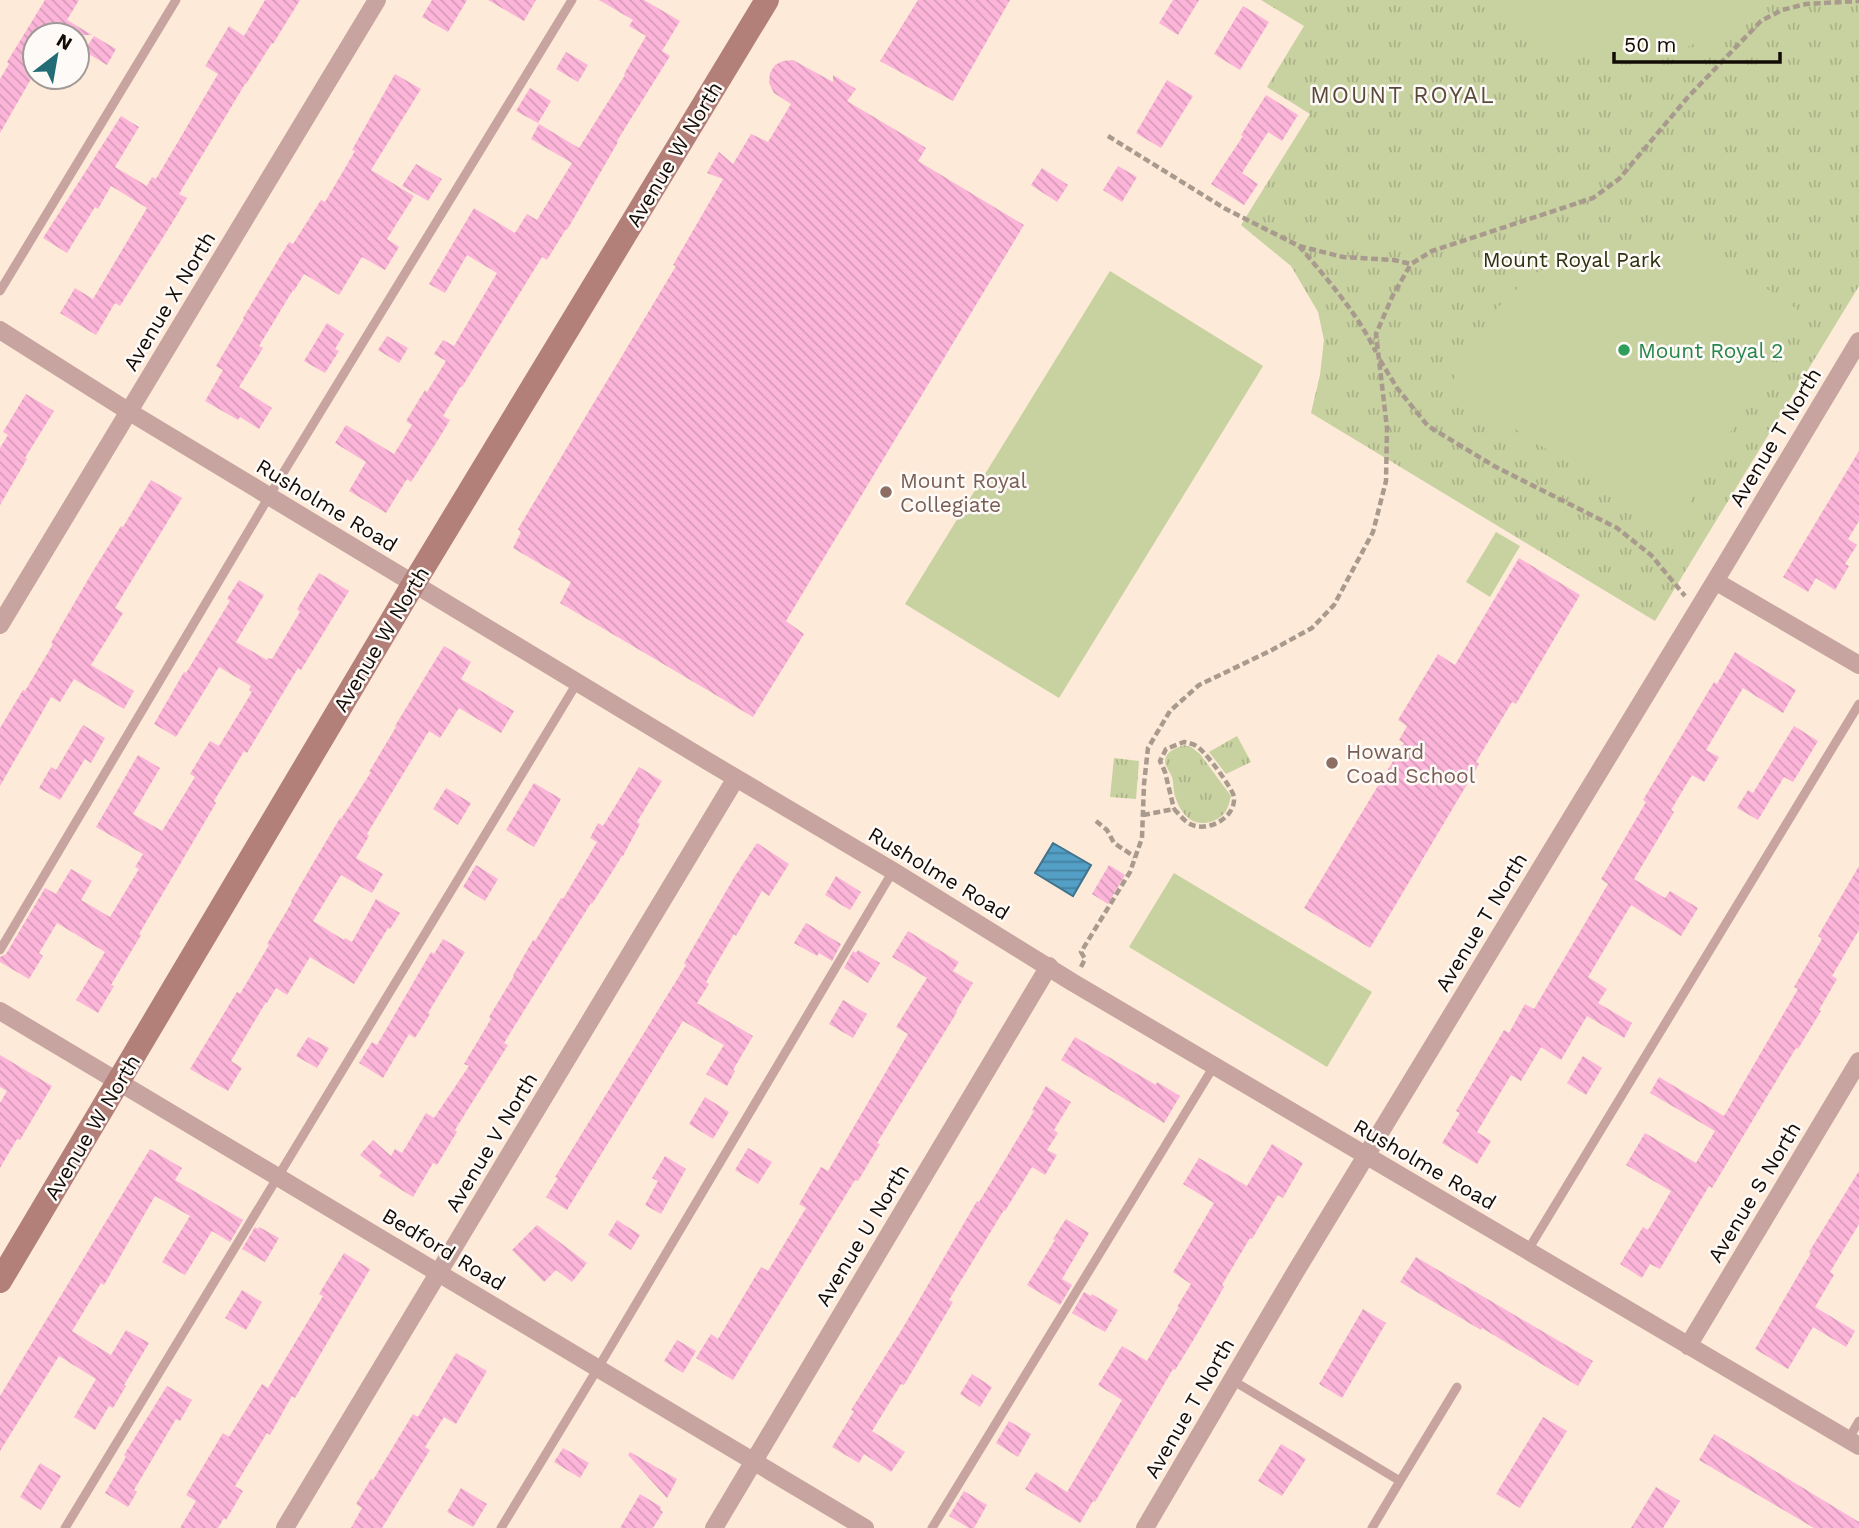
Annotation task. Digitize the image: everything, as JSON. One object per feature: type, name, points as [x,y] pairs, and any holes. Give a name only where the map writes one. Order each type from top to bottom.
[{"type":"street","name":"Avenue X North","points":[[0,625],[377,0]]},
{"type":"street","name":"Avenue W North","points":[[0,1281],[759,3]]},
{"type":"street","name":"Rusholme Road","points":[[0,330],[128,411],[893,871],[1072,982],[1854,1443]]},
{"type":"street","name":"Avenue T North","points":[[1145,1528],[1289,1282],[1859,341]]},
{"type":"street","points":[[1715,581],[1859,665]]},
{"type":"street","name":"Avenue V North","points":[[285,1528],[736,778]]},
{"type":"street","name":"Avenue U North","points":[[714,1528],[1049,966]]},
{"type":"street","name":"Bedford Road","points":[[0,1011],[865,1528]]},
{"type":"street","name":"Avenue S North","points":[[1688,1346],[1859,1061]]},
{"type":"lane","points":[[0,291],[176,0]]},
{"type":"lane","points":[[0,950],[270,497],[572,0]]},
{"type":"lane","points":[[65,1528],[577,683]]},
{"type":"lane","points":[[1528,1250],[1859,704]]},
{"type":"lane","points":[[501,1528],[893,871]]},
{"type":"lane","points":[[932,1528],[1214,1066]]},
{"type":"lane","points":[[1232,1380],[1400,1482]]},
{"type":"lane","points":[[1372,1528],[1457,1387]]},
{"type":"lane","points":[[1854,1443],[1859,1421]]},
{"type":"path","points":[[1072,982],[1085,959],[1081,952],[1130,872],[1142,838],[1148,748],[1170,711],[1199,685],[1312,628],[1334,605],[1373,532],[1386,481],[1387,428],[1376,334],[1392,295],[1411,264],[1432,251],[1593,198],[1619,179],[1688,97],[1761,21],[1782,10],[1806,4],[1859,1]]},
{"type":"path","points":[[1108,136],[1224,208],[1299,246],[1343,257],[1394,260],[1411,264]]},
{"type":"path","points":[[1299,246],[1334,287],[1366,331],[1397,388],[1428,426],[1494,466],[1617,528],[1651,555],[1687,599],[1699,607]]},
{"type":"path","points":[[1184,742],[1198,746],[1228,784],[1234,796],[1233,808],[1224,820],[1208,827],[1190,824],[1174,809],[1160,761],[1166,749],[1184,742]]},
{"type":"path","points":[[1143,815],[1174,809]]},
{"type":"path","points":[[1096,821],[1107,830],[1114,843],[1135,857]]},
{"type":"green space","name":"Mount Royal Park","points":[[1261,0],[1859,0],[1859,286],[1655,621],[1311,413],[1320,375],[1324,340],[1318,312],[1291,266],[1241,225],[1310,114],[1267,87],[1304,26]]},
{"type":"green space","points":[[1473,0],[1759,0],[1732,27],[1665,57],[1615,63],[1545,48]]},
{"type":"green space","name":"Mount Royal 2","points":[[1649,240],[1719,256],[1801,312],[1677,523],[1666,525],[1449,387],[1491,314],[1531,275],[1599,245]]},
{"type":"green space","points":[[1110,271],[1263,366],[1059,698],[905,604]]},
{"type":"green space","points":[[1496,532],[1520,546],[1490,597],[1466,582]]},
{"type":"green space","points":[[1237,736],[1251,762],[1226,774],[1209,752]]},
{"type":"green space","points":[[1184,745],[1200,754],[1231,796],[1226,811],[1213,821],[1200,823],[1190,819],[1182,811],[1174,794],[1172,777],[1165,760],[1171,751]]},
{"type":"green space","points":[[1114,758],[1139,761],[1136,799],[1110,797]]},
{"type":"green space","points":[[1174,873],[1372,992],[1327,1067],[1129,947]]},
{"type":"water","points":[[1053,843],[1091,865],[1073,896],[1035,873]]},
{"type":"building","points":[[45,0],[79,0],[69,21],[32,21]]},
{"type":"building","points":[[265,0],[300,0],[245,84],[179,194],[187,198],[172,223],[120,306],[115,303],[96,335],[60,313],[75,288],[93,299],[147,208],[111,186],[67,253],[43,238],[121,116],[139,127],[115,167],[147,186],[152,177],[156,179],[218,74],[205,66],[229,26],[244,36]]},
{"type":"building","points":[[432,0],[467,0],[448,32],[422,17]]},
{"type":"building","points":[[488,0],[536,0],[524,21]]},
{"type":"building","points":[[599,0],[644,0],[680,21],[662,51],[670,56],[617,141],[567,230],[547,260],[542,257],[461,386],[443,416],[450,420],[438,440],[411,482],[407,479],[386,513],[349,491],[366,462],[335,443],[346,425],[394,454],[412,425],[406,421],[446,361],[434,354],[443,340],[454,346],[497,273],[467,255],[445,293],[429,284],[474,208],[515,233],[527,214],[537,220],[572,163],[531,139],[539,124],[579,148],[625,75],[646,36],[629,26],[633,20]]},
{"type":"building","points":[[918,0],[1010,0],[953,101],[880,61]]},
{"type":"building","points":[[1173,0],[1199,0],[1178,35],[1159,23]]},
{"type":"building","points":[[1243,6],[1269,22],[1240,70],[1214,54]]},
{"type":"building","points":[[94,36],[116,49],[107,65],[91,55],[91,40]]},
{"type":"building","points":[[21,39],[21,91],[24,91],[0,133],[0,79],[9,64],[7,62]]},
{"type":"building","points":[[566,52],[588,65],[578,82],[556,69]]},
{"type":"building","points":[[793,60],[833,82],[833,75],[856,89],[847,101],[926,148],[918,161],[1024,225],[786,621],[804,634],[753,717],[560,603],[571,582],[513,548],[521,532],[518,529],[676,266],[673,265],[723,179],[707,173],[719,152],[733,164],[751,134],[768,142],[791,104],[774,93],[769,83],[770,73],[775,65]]},
{"type":"building","points":[[395,74],[421,89],[371,170],[414,196],[387,239],[399,247],[385,270],[362,257],[339,295],[304,274],[259,346],[263,348],[239,387],[272,408],[259,429],[205,401],[223,370],[216,366],[289,242],[293,244],[321,200],[325,202]]},
{"type":"building","points":[[1167,80],[1193,96],[1161,148],[1136,133]]},
{"type":"building","points":[[530,88],[551,101],[538,123],[516,111]]},
{"type":"building","points":[[1266,95],[1298,115],[1282,141],[1268,132],[1242,173],[1258,184],[1244,205],[1211,184]]},
{"type":"building","points":[[416,164],[442,179],[428,201],[402,186]]},
{"type":"building","points":[[1118,166],[1137,177],[1122,202],[1103,190]]},
{"type":"building","points":[[1042,168],[1068,185],[1057,202],[1031,185]]},
{"type":"building","points":[[327,323],[344,334],[335,349],[339,351],[325,373],[304,361]]},
{"type":"building","points":[[387,336],[408,348],[399,363],[378,350]]},
{"type":"building","points":[[26,394],[54,411],[0,505],[0,448],[8,435],[3,432]]},
{"type":"building","points":[[1859,451],[1859,521],[1848,539],[1857,545],[1845,564],[1849,566],[1835,590],[1816,578],[1808,592],[1783,577]]},
{"type":"building","points":[[151,480],[182,498],[115,608],[123,613],[91,665],[134,691],[124,709],[74,679],[60,702],[51,697],[0,786],[0,728],[53,644],[51,643],[93,571]]},
{"type":"building","points":[[1519,558],[1580,595],[1516,704],[1512,702],[1476,762],[1479,764],[1370,948],[1304,908],[1404,743],[1399,740],[1407,726],[1398,720],[1438,654],[1455,665]]},
{"type":"building","points":[[319,573],[349,591],[301,670],[298,668],[247,753],[244,751],[214,801],[216,803],[139,934],[141,935],[111,985],[114,986],[98,1013],[76,1000],[105,952],[57,923],[39,953],[43,956],[29,979],[0,962],[0,957],[6,954],[45,888],[56,894],[71,869],[92,881],[81,900],[110,917],[139,869],[135,867],[143,854],[96,827],[138,755],[160,768],[133,814],[162,831],[195,777],[190,774],[210,741],[219,746],[252,692],[249,690],[251,686],[219,667],[176,737],[154,724],[230,601],[227,599],[239,580],[264,595],[236,642],[267,660],[272,659]]},
{"type":"building","points":[[444,646],[471,662],[461,679],[514,711],[501,733],[459,708],[440,738],[429,731],[367,834],[369,836],[356,858],[383,874],[372,893],[341,875],[313,921],[352,942],[376,899],[400,913],[354,984],[310,957],[287,995],[276,988],[231,1061],[242,1068],[228,1091],[190,1069],[237,992],[240,994],[315,860],[371,772],[395,726]]},
{"type":"building","points":[[1735,652],[1796,690],[1783,713],[1743,688],[1706,750],[1719,757],[1704,782],[1692,775],[1671,810],[1674,812],[1634,879],[1665,898],[1670,891],[1698,908],[1681,936],[1631,905],[1588,977],[1607,989],[1598,1003],[1632,1023],[1624,1038],[1587,1016],[1561,1060],[1541,1047],[1521,1081],[1511,1075],[1477,1132],[1491,1141],[1477,1164],[1442,1143],[1460,1113],[1456,1111],[1504,1030],[1509,1033],[1525,1004],[1534,1009],[1608,884],[1601,879],[1646,802],[1643,800]]},
{"type":"building","points":[[83,725],[105,738],[91,763],[85,759],[60,800],[39,788],[51,767],[56,770]]},
{"type":"building","points":[[1794,726],[1818,741],[1793,782],[1784,777],[1758,820],[1737,808],[1748,790],[1753,793]]},
{"type":"building","points":[[639,767],[662,781],[637,822],[640,824],[623,856],[504,1043],[508,1045],[455,1130],[457,1132],[437,1165],[433,1163],[413,1197],[379,1176],[382,1172],[360,1155],[373,1140],[391,1156],[395,1149],[402,1153],[426,1113],[434,1118],[469,1066],[464,1064],[533,940],[535,941],[561,898],[563,899],[597,842],[590,838],[598,823],[603,826]]},
{"type":"building","points":[[534,783],[561,799],[534,847],[506,830]]},
{"type":"building","points":[[446,788],[471,803],[458,825],[433,809]]},
{"type":"building","points":[[757,843],[789,864],[769,896],[762,891],[706,982],[709,984],[697,1003],[753,1036],[733,1070],[735,1071],[727,1086],[706,1074],[724,1045],[683,1021],[567,1210],[546,1197],[558,1178],[555,1177],[686,965],[684,963]]},
{"type":"building","points":[[476,865],[498,879],[485,901],[463,887]]},
{"type":"building","points":[[1109,865],[1125,875],[1108,904],[1092,894]]},
{"type":"building","points":[[1859,866],[1859,930],[1832,976],[1837,979],[1819,1010],[1821,1011],[1712,1188],[1709,1186],[1660,1269],[1650,1264],[1642,1278],[1620,1264],[1643,1227],[1648,1230],[1671,1191],[1626,1165],[1645,1133],[1696,1163],[1715,1131],[1650,1093],[1659,1077],[1724,1116],[1798,989],[1794,987],[1822,939],[1818,936]]},
{"type":"building","points":[[836,876],[861,892],[850,910],[825,895]]},
{"type":"building","points":[[806,923],[841,944],[832,961],[794,943]]},
{"type":"building","points":[[908,931],[959,962],[953,971],[973,983],[877,1143],[880,1144],[858,1181],[855,1180],[733,1380],[696,1358],[711,1334],[718,1339],[761,1267],[768,1271],[806,1208],[799,1204],[821,1167],[828,1171],[908,1034],[896,1027],[927,978],[892,957]]},
{"type":"building","points":[[443,939],[465,952],[415,1038],[409,1034],[383,1078],[359,1063],[372,1042],[377,1045],[431,952],[434,954]]},
{"type":"building","points":[[858,950],[880,963],[868,983],[844,968],[853,951],[856,953]]},
{"type":"building","points":[[843,1000],[867,1014],[853,1038],[829,1024]]},
{"type":"building","points":[[308,1037],[329,1048],[317,1068],[296,1056]]},
{"type":"building","points":[[1075,1037],[1156,1085],[1157,1082],[1180,1096],[1164,1123],[1061,1060]]},
{"type":"building","points":[[0,1055],[52,1086],[0,1168],[0,1103],[7,1091],[0,1087]]},
{"type":"building","points":[[1583,1056],[1602,1068],[1586,1095],[1567,1083]]},
{"type":"building","points":[[1046,1086],[1071,1102],[1054,1130],[1058,1133],[1047,1150],[1057,1155],[1045,1175],[1032,1167],[949,1300],[953,1302],[904,1385],[901,1384],[872,1431],[905,1452],[891,1472],[864,1454],[859,1463],[832,1447],[854,1411],[851,1410],[977,1201],[979,1202],[1006,1158]]},
{"type":"building","points":[[705,1097],[729,1112],[713,1139],[689,1124]]},
{"type":"building","points":[[1272,1144],[1303,1163],[1283,1198],[1278,1195],[1252,1239],[1250,1238],[1197,1334],[1080,1523],[1025,1489],[1036,1472],[1067,1492],[1122,1400],[1098,1385],[1122,1346],[1147,1361],[1179,1307],[1191,1284],[1173,1272],[1214,1203],[1183,1184],[1199,1158],[1247,1186]]},
{"type":"building","points":[[748,1148],[772,1162],[758,1184],[735,1170]]},
{"type":"building","points":[[150,1149],[182,1168],[175,1180],[243,1220],[230,1242],[212,1231],[185,1275],[162,1262],[190,1216],[155,1196],[104,1285],[101,1283],[72,1331],[111,1355],[126,1330],[149,1343],[113,1408],[109,1406],[95,1430],[74,1417],[96,1379],[59,1356],[0,1451],[0,1396]]},
{"type":"building","points":[[665,1156],[686,1169],[661,1214],[645,1205],[658,1181],[652,1178]]},
{"type":"building","points":[[1859,1171],[1859,1224],[1830,1272],[1834,1275],[1815,1307],[1855,1331],[1846,1347],[1813,1327],[1788,1369],[1755,1349],[1811,1253],[1809,1252]]},
{"type":"building","points":[[1066,1219],[1089,1233],[1062,1279],[1072,1285],[1060,1305],[1027,1285]]},
{"type":"building","points":[[617,1220],[640,1235],[631,1250],[608,1235]]},
{"type":"building","points":[[537,1225],[587,1263],[572,1282],[556,1270],[544,1282],[512,1250]]},
{"type":"building","points":[[255,1227],[279,1238],[265,1262],[242,1249]]},
{"type":"building","points":[[344,1253],[370,1269],[295,1398],[292,1396],[270,1435],[267,1433],[235,1486],[243,1491],[226,1520],[224,1518],[218,1528],[180,1528],[196,1501],[186,1495],[223,1433],[229,1437],[262,1384],[268,1388],[323,1296],[319,1294]]},
{"type":"building","points":[[1416,1257],[1593,1361],[1578,1386],[1400,1282]]},
{"type":"building","points":[[242,1290],[262,1302],[246,1330],[225,1318]]},
{"type":"building","points":[[1084,1292],[1118,1310],[1105,1332],[1072,1313]]},
{"type":"building","points":[[1363,1309],[1386,1323],[1342,1398],[1319,1384]]},
{"type":"building","points":[[677,1340],[696,1351],[683,1373],[664,1361]]},
{"type":"building","points":[[456,1353],[487,1371],[456,1424],[444,1417],[425,1447],[430,1450],[382,1528],[351,1528],[362,1508],[356,1504],[371,1479],[373,1480],[413,1414],[418,1417]]},
{"type":"building","points":[[972,1374],[992,1387],[980,1407],[960,1394]]},
{"type":"building","points":[[167,1386],[192,1400],[180,1421],[176,1419],[134,1490],[137,1492],[128,1507],[105,1493],[126,1457],[124,1455]]},
{"type":"building","points":[[1543,1417],[1567,1431],[1520,1508],[1496,1494]]},
{"type":"building","points":[[1009,1421],[1031,1434],[1018,1457],[996,1443]]},
{"type":"building","points":[[1714,1434],[1859,1522],[1859,1528],[1814,1528],[1699,1460]]},
{"type":"building","points":[[1281,1444],[1306,1459],[1282,1496],[1258,1481]]},
{"type":"building","points":[[563,1448],[589,1463],[580,1478],[554,1462]]},
{"type":"building","points":[[630,1452],[677,1479],[667,1498],[628,1455]]},
{"type":"building","points":[[40,1463],[61,1476],[41,1510],[20,1497]]},
{"type":"building","points":[[1656,1487],[1680,1501],[1663,1528],[1631,1528]]},
{"type":"building","points":[[461,1488],[487,1504],[473,1527],[447,1512]]},
{"type":"building","points":[[964,1491],[987,1505],[974,1528],[969,1528],[949,1516]]},
{"type":"building","points":[[640,1494],[661,1507],[663,1512],[653,1528],[620,1528]]},
{"type":"place","name":"Mount Royal 2","points":[[1624,350]]},
{"type":"place","name":"Mount Royal Collegiate","points":[[886,492]]},
{"type":"place","name":"Howard Coad School","points":[[1332,763]]},
{"type":"district","name":"MOUNT ROYAL","points":[[1403,95]]}]
